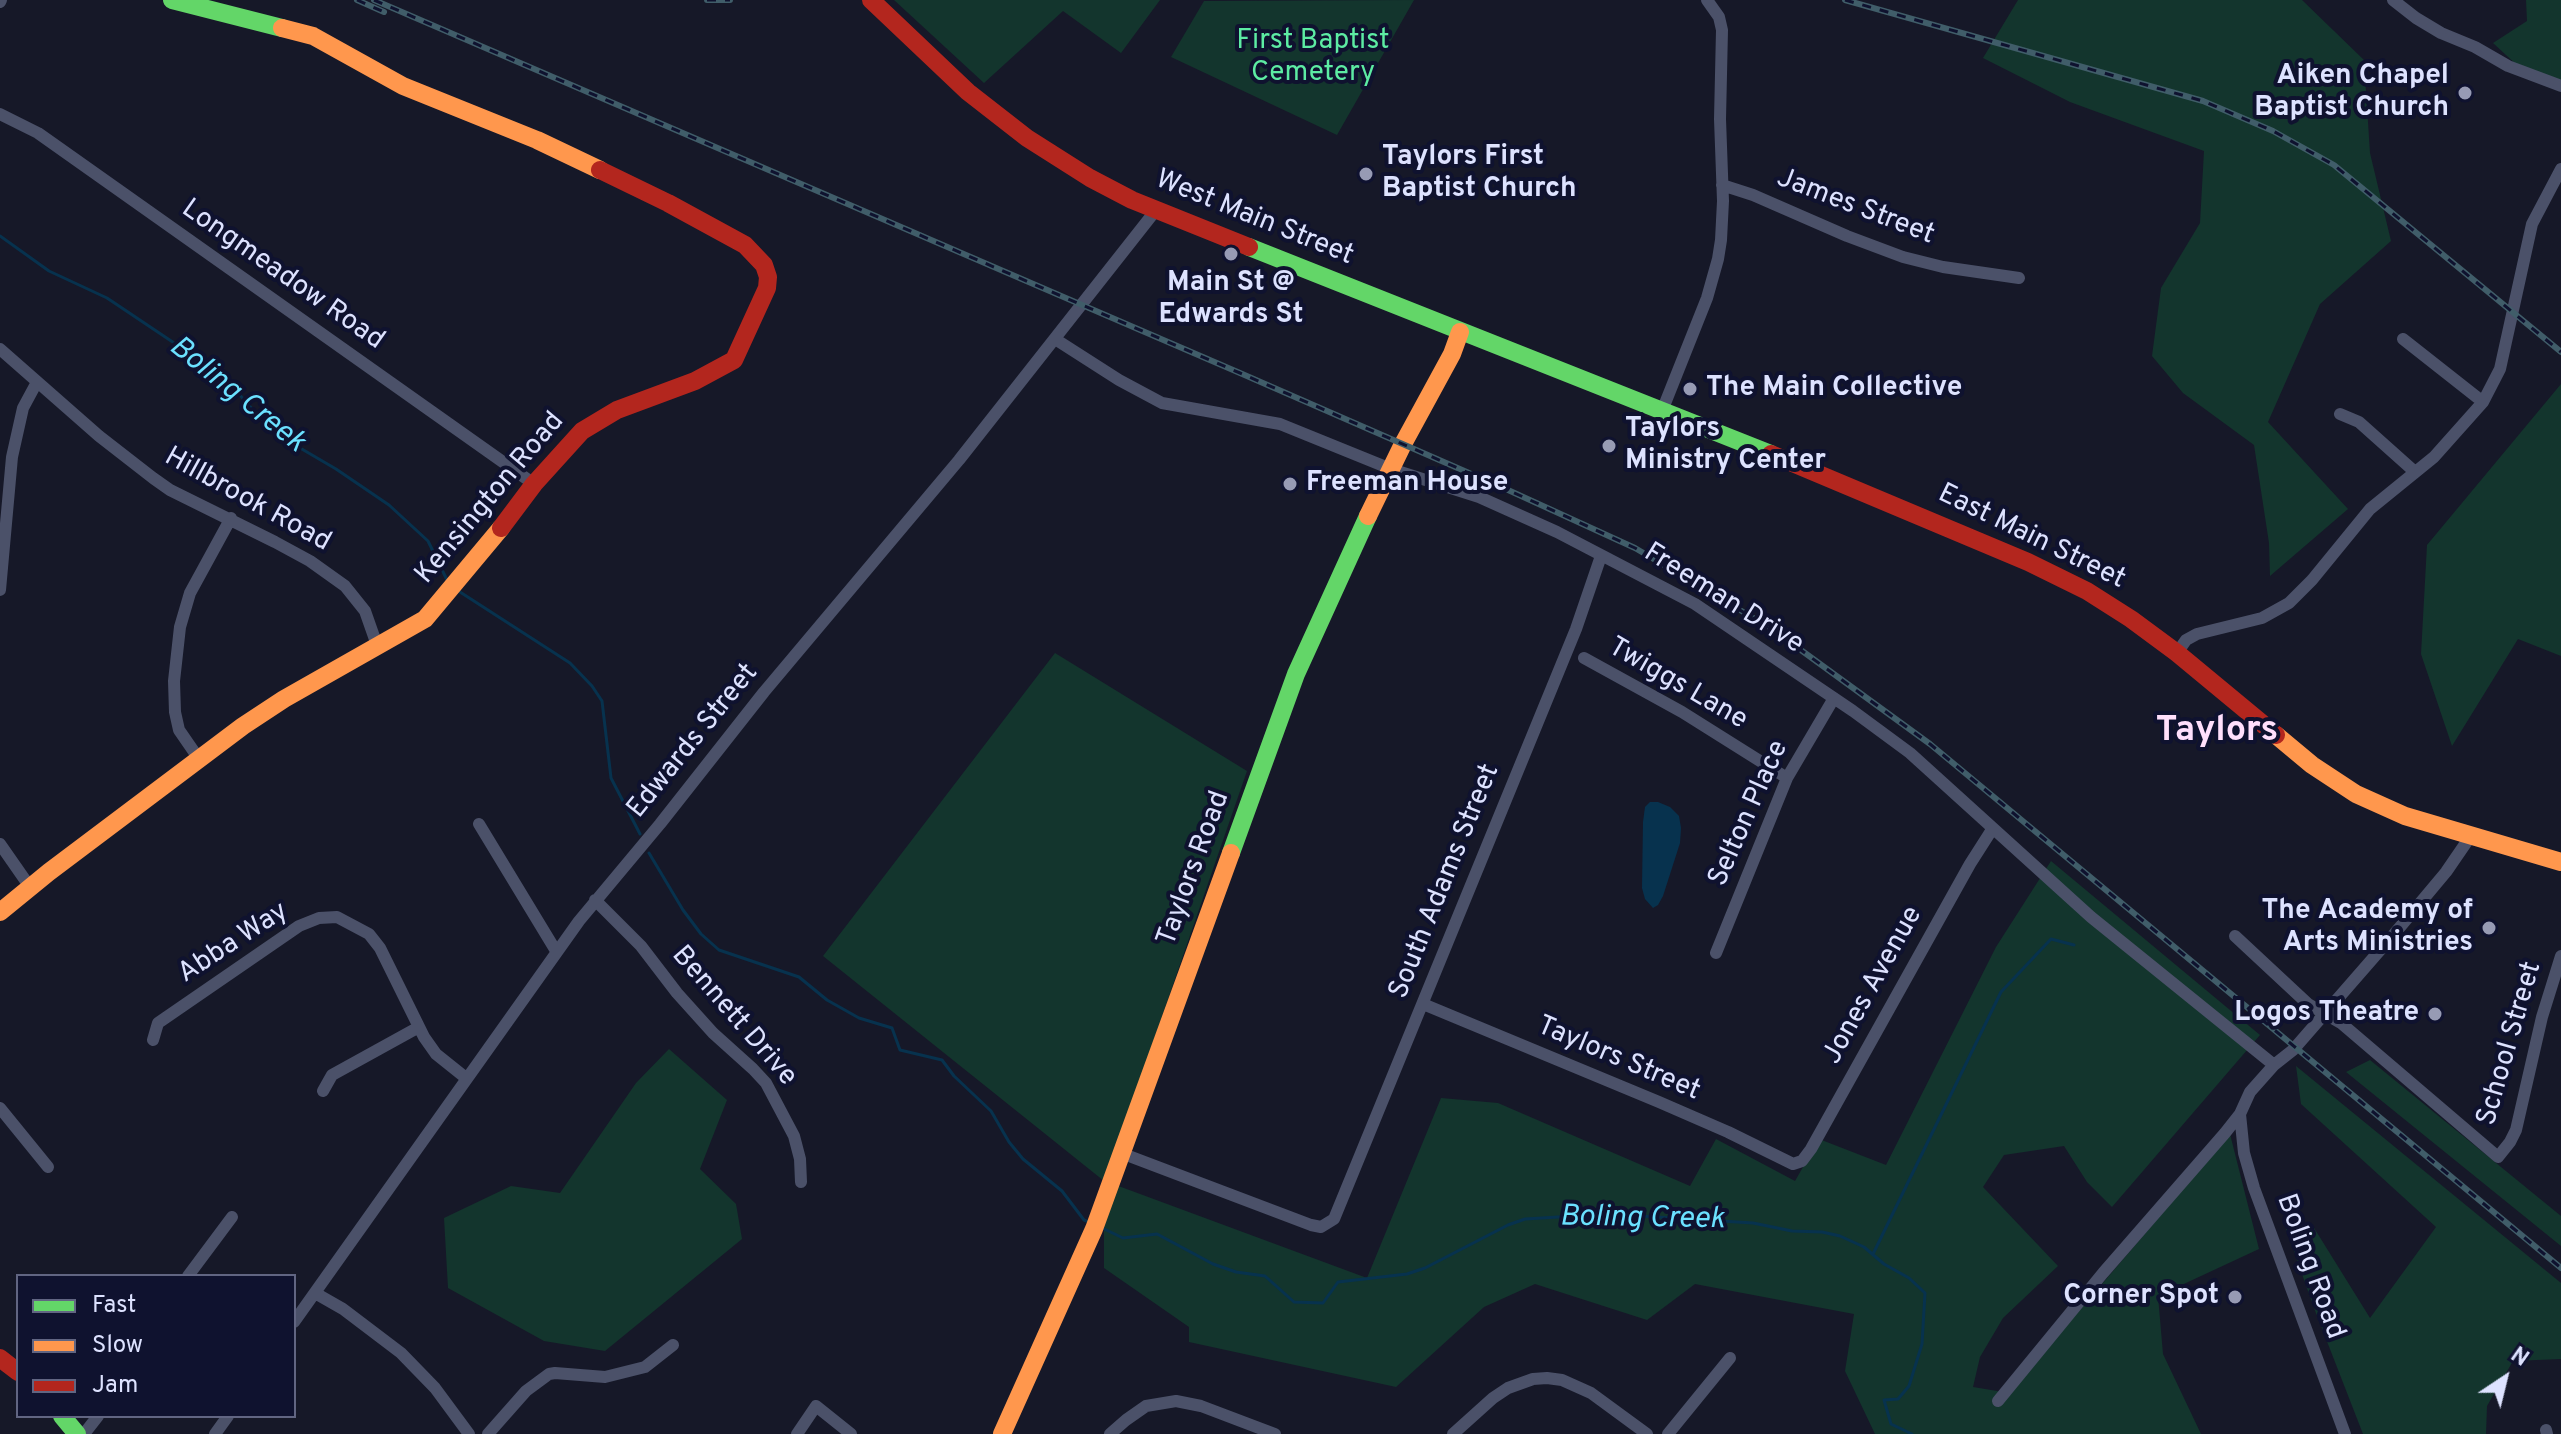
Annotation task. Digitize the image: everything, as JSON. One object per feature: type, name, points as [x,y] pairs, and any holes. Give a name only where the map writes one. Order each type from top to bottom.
[{"type":"street","name":"Kensington Road","points":[[0,912],[199,759],[284,699],[415,627],[433,611],[483,552],[567,445],[597,420],[695,381],[734,360],[767,288],[767,271],[760,258],[745,245],[658,198],[537,140],[387,78],[313,36],[172,0]]},
{"type":"street","points":[[1662,411],[1707,298],[1718,259],[1722,185],[1722,30],[1719,17],[1707,0]]},
{"type":"street","points":[[2393,0],[2441,33],[2475,47],[2508,66],[2561,86]]},
{"type":"street","name":"West Main Street","points":[[875,4],[968,92],[1027,138],[1090,178],[1156,210],[1662,411]]},
{"type":"street","name":"Longmeadow Road","points":[[0,114],[38,133],[534,484]]},
{"type":"street","points":[[2177,653],[2186,640],[2197,634],[2262,618],[2289,603],[2312,580],[2370,509],[2443,448],[2483,402],[2500,369],[2532,224],[2561,168]]},
{"type":"street","name":"James Street","points":[[1722,185],[1903,257],[1943,267],[2019,278]]},
{"type":"street","name":"Edwards Street","points":[[296,1319],[595,900],[1055,339],[1156,210]]},
{"type":"street","name":"Taylors Road","points":[[1002,1434],[1094,1229],[1296,674],[1391,469],[1452,354],[1460,332]]},
{"type":"street","name":"Freeman Drive","points":[[1055,339],[1162,403],[1280,424],[1391,469],[1479,497],[1557,532],[1695,604],[1910,753],[2091,917],[2274,1065]]},
{"type":"street","points":[[2403,339],[2483,402]]},
{"type":"street","name":"Hillbrook Road","points":[[0,349],[99,436],[170,490],[231,518],[310,561],[345,586],[365,611],[378,648]]},
{"type":"street","points":[[0,590],[12,457],[23,408],[37,382]]},
{"type":"street","name":"East Main Street","points":[[1662,411],[1928,518],[2087,591],[2177,653],[2299,755],[2346,787],[2405,816],[2561,862]]},
{"type":"street","points":[[2340,414],[2359,422],[2415,472]]},
{"type":"street","points":[[199,759],[179,730],[175,712],[174,681],[180,627],[190,593],[231,518]]},
{"type":"street","name":"South Adams Street","points":[[1121,1153],[1311,1225],[1321,1227],[1330,1223],[1337,1214],[1576,629],[1601,556]]},
{"type":"street","name":"Twiggs Lane","points":[[1584,658],[1682,712],[1787,778]]},
{"type":"street","name":"Selton Place","points":[[1716,953],[1787,778],[1834,698]]},
{"type":"street","points":[[479,824],[556,951]]},
{"type":"street","name":"Jones Avenue","points":[[1793,1164],[1802,1161],[1811,1149],[1993,828]]},
{"type":"street","points":[[1998,1401],[2240,1114],[2250,1092],[2325,1014],[2446,872],[2470,837]]},
{"type":"street","points":[[0,844],[30,887]]},
{"type":"street","name":"Bennett Drive","points":[[595,900],[641,946],[713,1033],[766,1083],[794,1136],[800,1159],[801,1182]]},
{"type":"street","name":"Abba Way","points":[[153,1040],[158,1023],[299,926],[319,918],[337,917],[369,934],[380,948],[419,1027],[436,1054],[466,1078]]},
{"type":"street","points":[[2235,936],[2308,1004],[2325,1014]]},
{"type":"street","name":"School Street","points":[[2325,1014],[2341,1023],[2498,1157],[2516,1130],[2542,1017],[2556,990],[2561,956]]},
{"type":"street","name":"Taylors Street","points":[[1423,1004],[1659,1102],[1793,1164]]},
{"type":"street","points":[[323,1091],[332,1075],[419,1027]]},
{"type":"street","points":[[0,1108],[48,1167]]},
{"type":"street","name":"Boling Road","points":[[2240,1114],[2244,1153],[2254,1188],[2345,1434]]},
{"type":"street","points":[[189,1274],[232,1217]]},
{"type":"street","points":[[315,1293],[343,1309],[401,1353],[435,1388],[469,1434]]},
{"type":"street","points":[[488,1434],[526,1391],[544,1377],[555,1373],[605,1377],[645,1367],[673,1345]]},
{"type":"street","points":[[0,1358],[16,1370]]},
{"type":"street","points":[[1668,1434],[1730,1358]]},
{"type":"street","points":[[1453,1434],[1508,1388],[1533,1379],[1547,1378],[1570,1383],[1591,1393],[1647,1434]]},
{"type":"street","points":[[1110,1434],[1146,1406],[1176,1401],[1201,1406],[1275,1434]]},
{"type":"street","points":[[797,1434],[816,1406],[851,1434]]},
{"type":"street","points":[[64,1418],[77,1434]]},
{"type":"street","points":[[84,1434],[96,1418]]},
{"type":"green space","points":[[894,0],[1160,0],[1121,53],[1063,11],[984,83]]},
{"type":"green space","name":"First Baptist Cemetery","points":[[1414,0],[1337,135],[1171,57],[1204,1]]},
{"type":"green space","points":[[2018,0],[2302,0],[2364,60],[2370,153],[2391,241],[2320,304],[2268,422],[2348,509],[2270,576],[2269,543],[2254,445],[2183,393],[2152,356],[2161,288],[2200,223],[2204,151],[2070,102],[1983,58]]},
{"type":"green space","points":[[2526,0],[2561,0],[2561,81],[2519,67],[2493,43],[2527,21]]},
{"type":"green space","points":[[2561,384],[2561,656],[2518,639],[2452,746],[2421,654],[2427,545]]},
{"type":"green space","points":[[1055,653],[1247,771],[1105,1181],[1367,1278],[1441,1098],[1498,1103],[1690,1186],[1716,1139],[1795,1181],[1819,1139],[1886,1165],[1996,947],[2051,861],[2260,1035],[2112,1207],[2087,1182],[2064,1146],[2004,1155],[1983,1187],[2058,1266],[2003,1318],[1980,1357],[1973,1387],[2009,1393],[2230,1134],[2259,1249],[2158,1296],[2163,1354],[2201,1434],[1875,1434],[1845,1371],[1854,1314],[1695,1284],[1647,1320],[1535,1284],[1484,1307],[1396,1387],[1189,1342],[1189,1327],[1104,1268],[1104,1181],[823,956]]},
{"type":"green space","points":[[669,1049],[727,1100],[700,1169],[736,1204],[742,1239],[605,1351],[544,1341],[448,1288],[444,1218],[511,1186],[560,1193],[636,1083]]},
{"type":"green space","points":[[2370,1060],[2561,1216],[2561,1246],[2346,1072]]},
{"type":"green space","points":[[2296,1066],[2561,1283],[2561,1359],[2513,1361],[2487,1406],[2486,1434],[2363,1434],[2286,1229],[2311,1223],[2370,1318],[2436,1227],[2301,1104]]},
{"type":"water","points":[[1650,802],[1670,807],[1679,816],[1681,828],[1680,843],[1663,896],[1653,908],[1645,899],[1642,888],[1643,822],[1645,807]]},
{"type":"waterway","name":"Boling Creek","points":[[0,236],[49,271],[107,298],[207,365],[283,438],[389,505],[428,541],[447,580]]},
{"type":"waterway","name":"Boling Creek","points":[[460,592],[570,663],[592,686],[602,701],[611,778],[640,834]]},
{"type":"waterway","name":"Boling Creek","points":[[649,853],[683,910],[701,934],[719,950],[799,977],[827,1000],[859,1018],[892,1028],[900,1050],[942,1060],[954,1076],[991,1111],[1023,1159],[1062,1191],[1084,1220],[1089,1222]]},
{"type":"waterway","points":[[1873,1254],[2001,992],[2051,939],[2074,945]]},
{"type":"waterway","name":"Boling Creek","points":[[1100,1227],[1123,1238],[1157,1234],[1213,1264],[1236,1272],[1265,1276],[1294,1302],[1323,1303],[1338,1282],[1407,1274],[1425,1268],[1525,1219],[1608,1214],[1753,1223],[1840,1236],[1864,1247],[1925,1293],[1922,1344],[1909,1386],[1898,1399],[1884,1400],[1891,1424],[1912,1434]]},
{"type":"railway","points":[[357,0],[384,12]]},
{"type":"railway","points":[[374,0],[1240,373],[1635,548],[1772,629],[1930,744],[2561,1268]]},
{"type":"railway","points":[[707,0],[730,0]]},
{"type":"railway","points":[[1845,0],[2203,101],[2273,131],[2334,165],[2561,352]]},
{"type":"traffic: fast","points":[[172,0],[282,28]]},
{"type":"traffic: fast","points":[[1249,247],[1771,454]]},
{"type":"traffic: fast","points":[[1231,853],[1296,674],[1368,516]]},
{"type":"traffic: fast","points":[[64,1418],[77,1434]]},
{"type":"traffic: slow","points":[[282,28],[313,36],[403,86],[537,140],[600,170]]},
{"type":"traffic: slow","points":[[1368,516],[1452,354],[1460,332]]},
{"type":"traffic: slow","points":[[0,912],[243,726],[284,699],[425,619],[501,528]]},
{"type":"traffic: slow","points":[[2276,735],[2312,765],[2356,794],[2405,816],[2561,862]]},
{"type":"traffic: slow","points":[[1002,1434],[1094,1229],[1231,853]]},
{"type":"traffic: jam","points":[[871,0],[968,92],[1027,138],[1090,178],[1132,200],[1249,247]]},
{"type":"traffic: jam","points":[[501,528],[534,484],[582,431],[617,410],[695,381],[734,360],[767,288],[768,277],[764,265],[745,245],[600,170]]},
{"type":"traffic: jam","points":[[1771,454],[2028,562],[2087,591],[2177,653],[2276,735]]},
{"type":"traffic: jam","points":[[0,1358],[16,1370]]},
{"type":"place","name":"Aiken Chapel Baptist Church","points":[[2465,93]]},
{"type":"place","name":"Taylors First Baptist Church","points":[[1366,174]]},
{"type":"place","name":"Main St @ Edwards St","points":[[1231,254]]},
{"type":"place","name":"The Main Collective","points":[[1690,389]]},
{"type":"place","name":"Taylors Ministry Center","points":[[1609,446]]},
{"type":"place","name":"Freeman House","points":[[1290,484]]},
{"type":"place","name":"The Academy of Arts Ministries","points":[[2489,928]]},
{"type":"place","name":"Logos Theatre","points":[[2435,1014]]},
{"type":"place","name":"Corner Spot","points":[[2235,1297]]},
{"type":"district","name":"Taylors","points":[[2217,733]]}]
